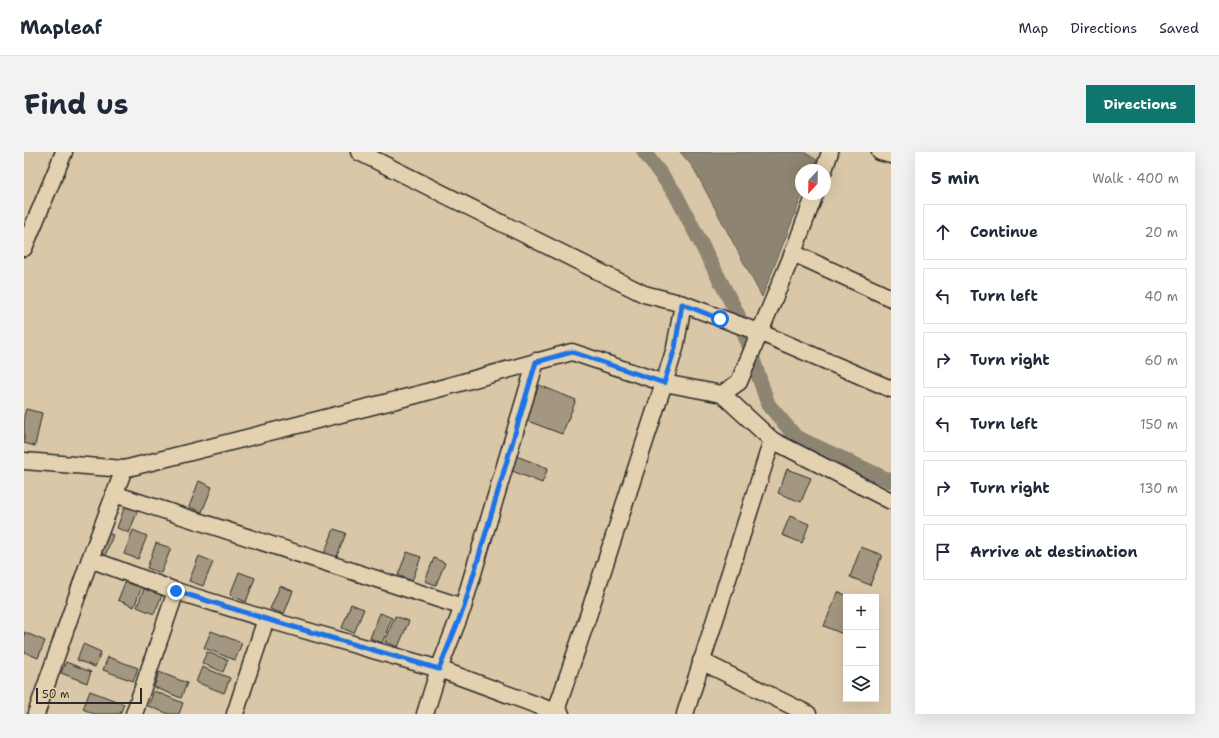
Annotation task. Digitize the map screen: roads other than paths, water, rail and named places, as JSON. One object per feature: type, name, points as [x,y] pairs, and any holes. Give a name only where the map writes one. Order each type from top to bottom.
[{"type":"street","points":[[24,248],[29,219],[64,152]]},
{"type":"street","points":[[359,152],[644,294],[682,304],[759,332],[891,389]]},
{"type":"street","points":[[826,164],[830,152]]},
{"type":"street","points":[[880,152],[891,155]]},
{"type":"street","points":[[722,394],[739,382],[793,253],[813,200]]},
{"type":"street","points":[[793,253],[891,298]]},
{"type":"street","points":[[90,559],[176,591],[266,619],[439,669],[557,713],[675,348],[682,304]]},
{"type":"street","points":[[24,461],[124,469],[416,395],[572,352],[664,383],[722,394],[772,440],[891,500]]},
{"type":"street","points":[[425,714],[439,669],[464,607],[536,362]]},
{"type":"street","points":[[685,714],[772,440]]},
{"type":"street","points":[[36,714],[90,559],[124,469]]},
{"type":"street","points":[[114,494],[464,607]]},
{"type":"street","points":[[134,714],[176,591]]},
{"type":"street","points":[[235,714],[266,619]]},
{"type":"street","points":[[701,661],[808,714]]},
{"type":"waterway","points":[[644,152],[675,193],[738,315],[768,404],[796,437],[891,481]]}]
